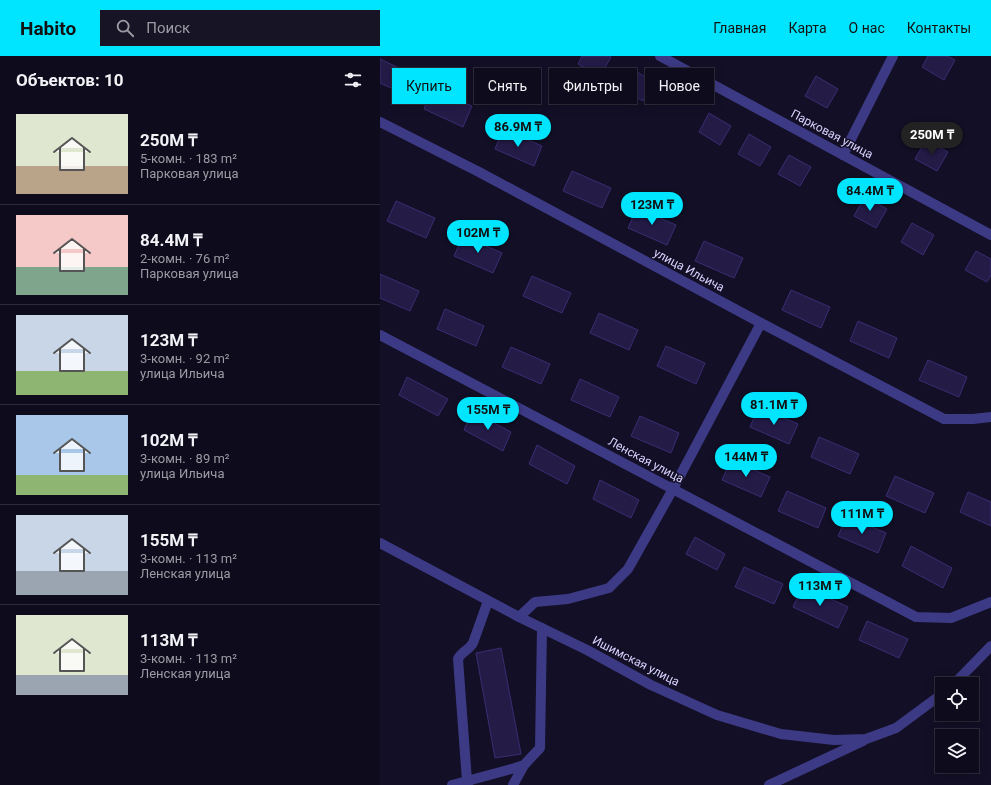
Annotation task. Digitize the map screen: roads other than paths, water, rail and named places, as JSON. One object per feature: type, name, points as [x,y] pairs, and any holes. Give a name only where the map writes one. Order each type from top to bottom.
[{"type":"street","name":"Парковая улица","points":[[660,56],[991,235]]},
{"type":"street","points":[[843,155],[893,56]]},
{"type":"street","name":"улица Ильича","points":[[380,122],[479,172],[760,323],[944,419],[973,419],[991,417]]},
{"type":"street","points":[[519,618],[535,602],[568,599],[609,588],[628,569],[760,323]]},
{"type":"street","name":"Ленская улица","points":[[380,335],[916,617],[951,618],[991,602]]},
{"type":"street","name":"Ишимская улица","points":[[380,544],[519,618],[587,650],[651,685],[717,715],[781,734],[834,740],[866,739],[896,728],[935,699]]},
{"type":"street","points":[[467,783],[458,659],[462,653],[470,648],[488,601]]},
{"type":"street","points":[[513,785],[524,765],[540,748],[542,628]]},
{"type":"street","points":[[961,677],[991,646]]},
{"type":"street","points":[[770,785],[866,739]]},
{"type":"street","points":[[452,785],[467,783],[524,765]]}]
